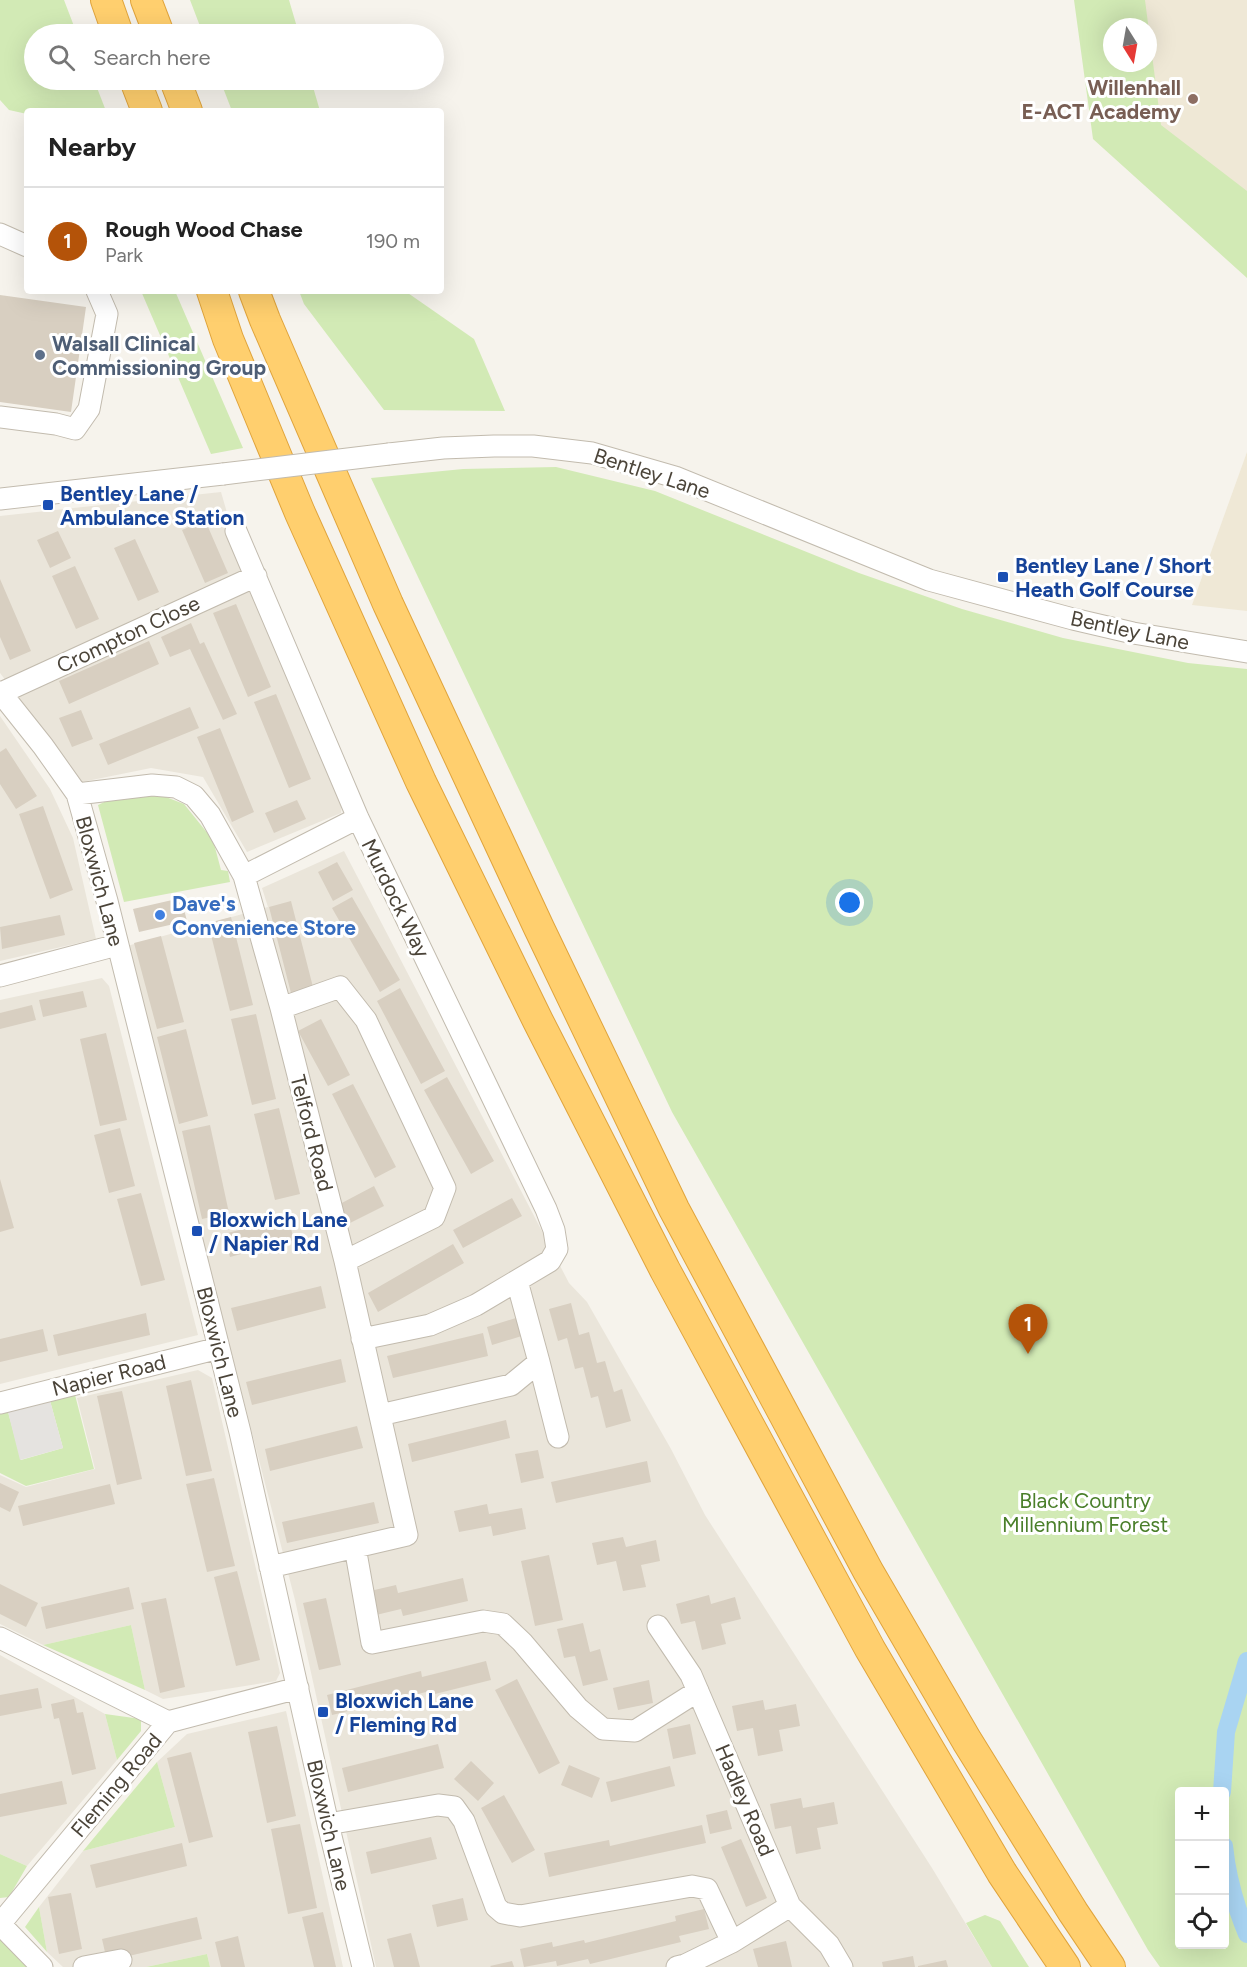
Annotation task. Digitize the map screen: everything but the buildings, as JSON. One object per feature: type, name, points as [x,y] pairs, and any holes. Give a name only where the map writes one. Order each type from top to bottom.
[{"type":"highway","points":[[106,0],[114,24]]},
{"type":"highway","points":[[146,0],[155,24]]},
{"type":"highway","points":[[139,90],[146,108]]},
{"type":"highway","points":[[180,90],[186,108]]},
{"type":"highway","points":[[213,294],[228,339],[300,513],[421,782],[538,1021],[665,1270],[870,1649],[1002,1873],[1065,1967]]},
{"type":"highway","points":[[255,294],[388,604],[539,928],[674,1209],[868,1571],[967,1742],[1110,1967]]},
{"type":"street","points":[[0,234],[24,245]]},
{"type":"street","points":[[0,417],[56,424],[75,429],[89,409],[107,314],[98,294]]},
{"type":"street","name":"Bentley Lane","points":[[0,499],[443,448],[533,446],[592,453],[675,477],[929,580],[1084,622],[1133,633],[1247,652]]},
{"type":"street","name":"Murdock Way","points":[[236,531],[358,818],[554,1230],[557,1249],[550,1261],[517,1281]]},
{"type":"street","name":"Crompton Close","points":[[0,693],[256,576]]},
{"type":"street","name":"Bloxwich Lane","points":[[0,693],[43,746],[77,794],[219,1348],[363,1967]]},
{"type":"street","name":"Telford Road","points":[[77,794],[152,785],[176,787],[194,796],[210,815],[244,876],[281,1008],[345,1261],[407,1535],[270,1567]]},
{"type":"street","points":[[244,876],[358,818]]},
{"type":"street","points":[[0,976],[117,945]]},
{"type":"street","points":[[281,1008],[340,987],[366,1020],[445,1188],[434,1217],[345,1261]]},
{"type":"street","points":[[362,1339],[430,1325],[477,1305],[517,1281],[558,1437]]},
{"type":"street","name":"Napier Road","points":[[0,1403],[219,1348]]},
{"type":"street","points":[[380,1415],[511,1385],[540,1362]]},
{"type":"street","points":[[355,1547],[372,1643],[483,1621],[503,1624],[522,1642],[578,1708],[603,1729],[635,1731],[698,1691]]},
{"type":"street","name":"Hadley Road","points":[[658,1626],[691,1675],[790,1906],[830,1945],[842,1967]]},
{"type":"street","points":[[0,1638],[168,1722]]},
{"type":"street","name":"Fleming Road","points":[[0,1924],[168,1722],[298,1688]]},
{"type":"street","points":[[328,1824],[438,1805],[454,1808],[464,1821],[495,1907],[503,1913],[520,1916],[692,1886],[707,1889],[732,1942]]},
{"type":"street","points":[[677,1967],[732,1942],[790,1906]]},
{"type":"street","points":[[0,1924],[42,1967]]},
{"type":"street","points":[[84,1967],[121,1960]]},
{"type":"shaded area","name":"Willenhall E-ACT Academy","points":[[1125,0],[1247,0],[1247,263],[1143,135],[1147,72],[1157,72],[1157,18],[1140,18]]},
{"type":"shaded area","points":[[1247,452],[1247,611],[1192,605]]},
{"type":"shaded area","points":[[221,492],[241,561],[342,802],[341,813],[247,852],[203,777],[151,768],[82,782],[0,673],[0,516]]},
{"type":"shaded area","points":[[0,716],[50,789],[73,838],[96,939],[0,961]]},
{"type":"shaded area","points":[[344,851],[569,1283],[587,1302],[671,1449],[705,1515],[932,1868],[992,1967],[376,1967],[295,1600],[127,946],[268,907],[262,888]]},
{"type":"shaded area","points":[[102,978],[109,986],[198,1335],[0,1384],[0,1000]]},
{"type":"shaded area","points":[[198,1370],[212,1378],[280,1673],[276,1681],[163,1699],[145,1690],[131,1625],[43,1645],[0,1624],[0,1475],[26,1487],[95,1469],[77,1398]]},
{"type":"shaded area","points":[[49,1397],[63,1448],[20,1460],[7,1408]]},
{"type":"shaded area","points":[[0,1655],[105,1714],[117,1760],[27,1866],[0,1854]]},
{"type":"shaded area","points":[[286,1711],[343,1967],[210,1967],[207,1954],[146,1967],[63,1967],[47,1952],[39,1907],[83,1851],[175,1827],[157,1762],[187,1734]]},
{"type":"green space","points":[[0,0],[64,0],[73,24],[24,24],[24,90],[98,90],[105,108],[24,108],[24,113],[9,110],[0,100]]},
{"type":"green space","points":[[190,0],[289,0],[296,24],[199,24]]},
{"type":"green space","points":[[1074,0],[1145,0],[1147,18],[1103,18],[1103,72],[1154,72],[1161,125],[1247,191],[1247,278],[1093,139]]},
{"type":"green space","points":[[224,90],[314,90],[319,108],[231,108]]},
{"type":"green space","points":[[142,294],[176,294],[243,448],[211,454]]},
{"type":"green space","points":[[300,294],[409,294],[474,339],[505,411],[384,410],[304,304]]},
{"type":"green space","name":"Black Country Millennium Forest","points":[[556,467],[655,491],[859,573],[962,609],[1063,638],[1188,663],[1247,669],[1247,1967],[1160,1967],[1148,1950],[672,1112],[371,478],[463,469]]},
{"type":"green space","points":[[158,794],[184,804],[213,840],[221,870],[228,871],[230,882],[124,902],[98,805],[119,795]]},
{"type":"green space","points":[[74,1391],[94,1469],[26,1486],[0,1473],[0,1411],[7,1408],[21,1460],[63,1448],[49,1397]]},
{"type":"green space","points":[[131,1625],[145,1690],[43,1645]]},
{"type":"green space","points":[[105,1714],[141,1719],[141,1731],[117,1760]]},
{"type":"green space","points":[[157,1762],[175,1827],[83,1851]]},
{"type":"green space","points":[[0,1854],[27,1866],[9,1897],[0,1898]]},
{"type":"green space","points":[[39,1907],[47,1952],[25,1927]]},
{"type":"green space","points":[[985,1915],[1000,1921],[1029,1967],[992,1967],[966,1923]]},
{"type":"green space","points":[[0,1937],[29,1967],[0,1967]]},
{"type":"green space","points":[[207,1954],[210,1967],[146,1967]]},
{"type":"waterway","points":[[1222,1787],[1226,1732],[1247,1661]]},
{"type":"waterway","points":[[1229,1877],[1247,1934]]},
{"type":"place","name":"Willenhall E-ACT Academy","points":[[1193,99]]},
{"type":"place","name":"Walsall Clinical Commissioning Group","points":[[40,355]]},
{"type":"place","name":"Bentley Lane / Ambulance Station","points":[[48,505]]},
{"type":"place","name":"Bentley Lane / Short Heath Golf Course","points":[[1003,577]]},
{"type":"place","name":"Dave's Convenience Store","points":[[160,915]]},
{"type":"place","name":"Bloxwich Lane / Napier Rd","points":[[197,1231]]},
{"type":"place","name":"Rough Wood Chase","points":[[1028,1354]]},
{"type":"place","name":"Bloxwich Lane / Fleming Rd","points":[[323,1712]]}]
